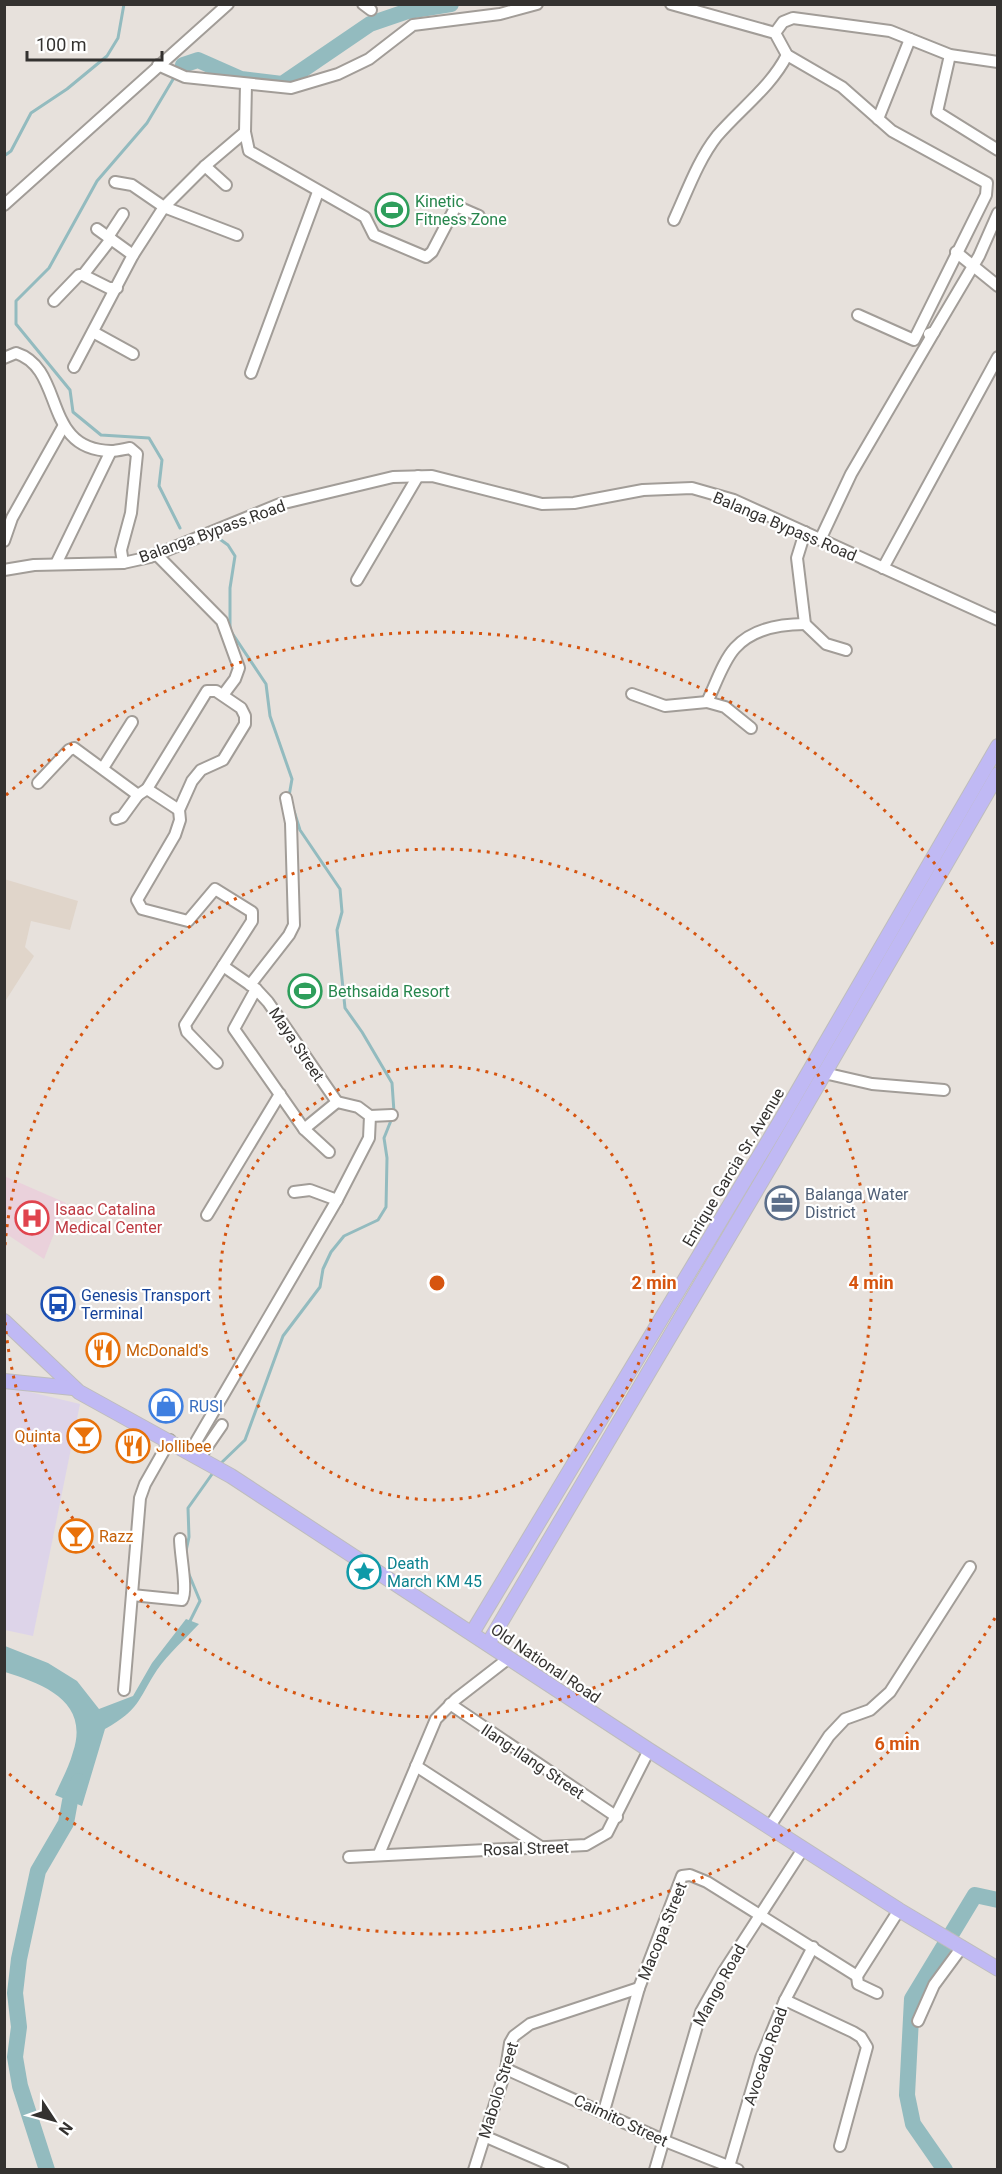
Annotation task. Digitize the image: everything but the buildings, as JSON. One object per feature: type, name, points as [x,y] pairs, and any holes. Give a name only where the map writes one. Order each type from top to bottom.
[{"type":"main road","name":"Enrique Garcia Sr. Avenue","points":[[488,1644],[787,1122],[998,746]]},
{"type":"main road","name":"Enrique Garcia Sr. Avenue","points":[[472,1633],[787,1122],[824,1073],[998,774]]},
{"type":"main road","name":"Old National Road","points":[[4,1321],[74,1388],[112,1412],[170,1440],[205,1461],[472,1633],[648,1750],[899,1910],[998,1969]]},
{"type":"main road","points":[[4,1381],[74,1388]]},
{"type":"street","points":[[4,205],[228,4]]},
{"type":"street","points":[[158,65],[185,77],[291,88],[338,74],[369,59],[413,25],[500,14],[537,4]]},
{"type":"street","points":[[671,4],[775,33],[787,55],[843,87],[898,135],[987,183],[986,195],[914,340]]},
{"type":"street","points":[[775,33],[783,22],[793,18],[890,31],[950,55],[998,62]]},
{"type":"street","points":[[878,119],[910,39]]},
{"type":"street","points":[[674,220],[707,151],[717,136],[771,80],[787,55]]},
{"type":"street","points":[[950,55],[937,112],[998,150]]},
{"type":"street","points":[[246,84],[247,147],[254,155],[365,218],[374,235],[426,257],[432,252],[456,206],[479,216]]},
{"type":"street","points":[[74,367],[133,255],[164,207],[206,165],[245,132]]},
{"type":"street","points":[[206,165],[226,185]]},
{"type":"street","points":[[115,182],[132,185],[164,207],[237,235]]},
{"type":"street","points":[[251,373],[318,192]]},
{"type":"street","points":[[820,540],[851,474],[972,266],[998,213]]},
{"type":"street","points":[[54,301],[80,275],[83,275],[123,214]]},
{"type":"street","points":[[97,229],[133,255]]},
{"type":"street","points":[[956,252],[998,286]]},
{"type":"street","points":[[83,275],[109,288],[117,288]]},
{"type":"street","points":[[858,315],[914,340],[934,332]]},
{"type":"street","points":[[93,332],[133,354]]},
{"type":"street","points":[[4,358],[16,353],[27,358],[45,380],[63,427],[80,442],[111,451],[130,448],[137,454],[130,513],[121,550],[123,562]]},
{"type":"street","points":[[883,568],[998,357]]},
{"type":"street","points":[[4,541],[8,516],[63,427]]},
{"type":"street","points":[[56,564],[111,451]]},
{"type":"street","points":[[357,580],[418,476]]},
{"type":"street","name":"Balanga Bypass Road","points":[[4,570],[56,564],[123,562],[156,554],[280,504],[393,477],[443,478],[503,496],[542,504],[574,503],[643,490],[692,488],[734,500],[998,620]]},
{"type":"street","points":[[805,532],[797,558],[805,624],[826,644],[846,650]]},
{"type":"street","points":[[156,554],[222,621],[238,669],[235,679],[223,695]]},
{"type":"street","points":[[707,702],[735,648],[754,634],[783,624],[805,624]]},
{"type":"street","points":[[116,819],[122,817],[143,792],[204,694],[211,690],[223,695],[241,708],[245,716],[245,724],[223,760],[201,770],[192,781],[179,810],[180,820],[176,835],[137,900],[142,909],[188,921],[215,889],[252,912],[252,921],[185,1025],[187,1032],[217,1064]]},
{"type":"street","points":[[632,694],[665,706],[707,702],[725,707],[751,728]]},
{"type":"street","points":[[103,768],[132,722]]},
{"type":"street","points":[[38,783],[60,758],[74,748],[143,792],[179,810]]},
{"type":"street","points":[[286,798],[291,823],[294,925],[253,987],[234,1029],[304,1129],[329,1152]]},
{"type":"street","name":"Maya Street","points":[[223,966],[253,987],[268,1002],[337,1102]]},
{"type":"street","points":[[824,1073],[872,1084],[944,1090]]},
{"type":"street","points":[[207,1215],[280,1094]]},
{"type":"street","points":[[304,1129],[337,1102],[358,1107],[370,1116],[392,1115]]},
{"type":"street","points":[[205,1461],[369,1138],[370,1116]]},
{"type":"street","points":[[294,1192],[310,1190],[337,1200]]},
{"type":"street","points":[[205,1461],[222,1425]]},
{"type":"street","points":[[124,1690],[140,1498],[145,1484],[170,1440]]},
{"type":"street","points":[[132,1595],[175,1601],[184,1597],[180,1539]]},
{"type":"street","points":[[770,1826],[829,1736],[845,1719],[870,1710],[890,1692],[970,1567]]},
{"type":"street","points":[[379,1854],[431,1727],[450,1704],[508,1658]]},
{"type":"street","name":"Ilang-Ilang Street","points":[[450,1704],[617,1817]]},
{"type":"street","name":"Rosal Street","points":[[349,1857],[586,1845],[607,1833],[617,1817],[648,1750]]},
{"type":"street","points":[[416,1767],[541,1847]]},
{"type":"street","name":"Mango Road","points":[[655,2169],[701,2012],[724,1971],[803,1849]]},
{"type":"street","name":"Macopa Street","points":[[604,2111],[639,1988],[682,1876],[690,1875],[707,1882],[813,1947],[857,1976],[858,1984],[877,1993]]},
{"type":"street","points":[[857,1976],[899,1910]]},
{"type":"street","points":[[918,2021],[934,1985],[960,1946]]},
{"type":"street","name":"Avocado Road","points":[[732,2168],[761,2058],[785,2000],[813,1947]]},
{"type":"street","name":"Mabolo Street","points":[[474,2169],[506,2069],[510,2043],[521,2029],[639,1988]]},
{"type":"street","points":[[785,2000],[853,2032],[861,2037],[867,2047],[840,2146]]},
{"type":"street","name":"Caimito Street","points":[[506,2069],[604,2111],[665,2141],[732,2168]]},
{"type":"street","points":[[484,2136],[563,2169]]},
{"type":"shaded area","points":[[4,879],[78,901],[70,930],[31,921],[25,947],[34,956],[6,1000]]},
{"type":"shaded area","name":"Isaac Catalina Medical Center","points":[[4,1176],[66,1203],[44,1259],[5,1233]]},
{"type":"shaded area","points":[[5,1386],[80,1404],[33,1636],[5,1630]]},
{"type":"water","points":[[186,1619],[199,1624],[157,1670],[132,1710],[105,1729],[82,1806],[55,1795],[73,1752],[77,1734],[75,1720],[69,1707],[60,1697],[34,1682],[5,1672],[5,1646],[48,1663],[77,1681],[99,1709],[133,1696],[152,1663]]},
{"type":"waterway","points":[[4,156],[11,151],[31,113],[67,89],[107,56],[118,38],[124,4]]},
{"type":"waterway","points":[[183,65],[198,60],[241,79],[282,84],[370,24],[408,11],[451,4]]},
{"type":"waterway","points":[[175,76],[147,123],[97,181],[49,268],[16,301],[16,324],[70,390],[73,412],[101,435],[149,438],[162,460],[159,486],[180,528]]},
{"type":"waterway","points":[[214,535],[228,545],[235,556],[230,588],[230,630],[266,684],[270,716],[292,779],[289,796]]},
{"type":"waterway","points":[[294,811],[300,830],[340,889],[342,912],[337,930],[345,1008],[392,1083],[394,1112]]},
{"type":"waterway","points":[[219,1465],[245,1440],[283,1336],[320,1287],[323,1269],[331,1252],[344,1236],[378,1220],[386,1207],[387,1158],[384,1138],[392,1118]]},
{"type":"waterway","points":[[186,1551],[189,1537],[188,1508],[215,1470]]},
{"type":"waterway","points":[[188,1572],[200,1601],[189,1623]]},
{"type":"waterway","points":[[47,2170],[20,2086],[15,2057],[19,2027],[15,1993],[19,1959],[38,1871],[66,1823],[70,1801],[79,1781]]},
{"type":"waterway","points":[[945,2170],[913,2124],[907,2095],[912,1999],[975,1895],[998,1900]]},
{"type":"place","name":"Kinetic Fitness Zone","points":[[392,210]]},
{"type":"place","name":"Bethsaida Resort","points":[[305,991]]},
{"type":"place","name":"Balanga Water District","points":[[782,1203]]},
{"type":"place","name":"Isaac Catalina Medical Center","points":[[32,1218]]},
{"type":"place","name":"Genesis Transport Terminal","points":[[58,1304]]},
{"type":"place","name":"McDonald's","points":[[103,1350]]},
{"type":"place","name":"RUSI","points":[[166,1406]]},
{"type":"place","name":"Quinta","points":[[84,1436]]},
{"type":"place","name":"Jollibee","points":[[133,1446]]},
{"type":"place","name":"Razz","points":[[76,1536]]},
{"type":"place","name":"Death March KM 45","points":[[364,1572]]}]
